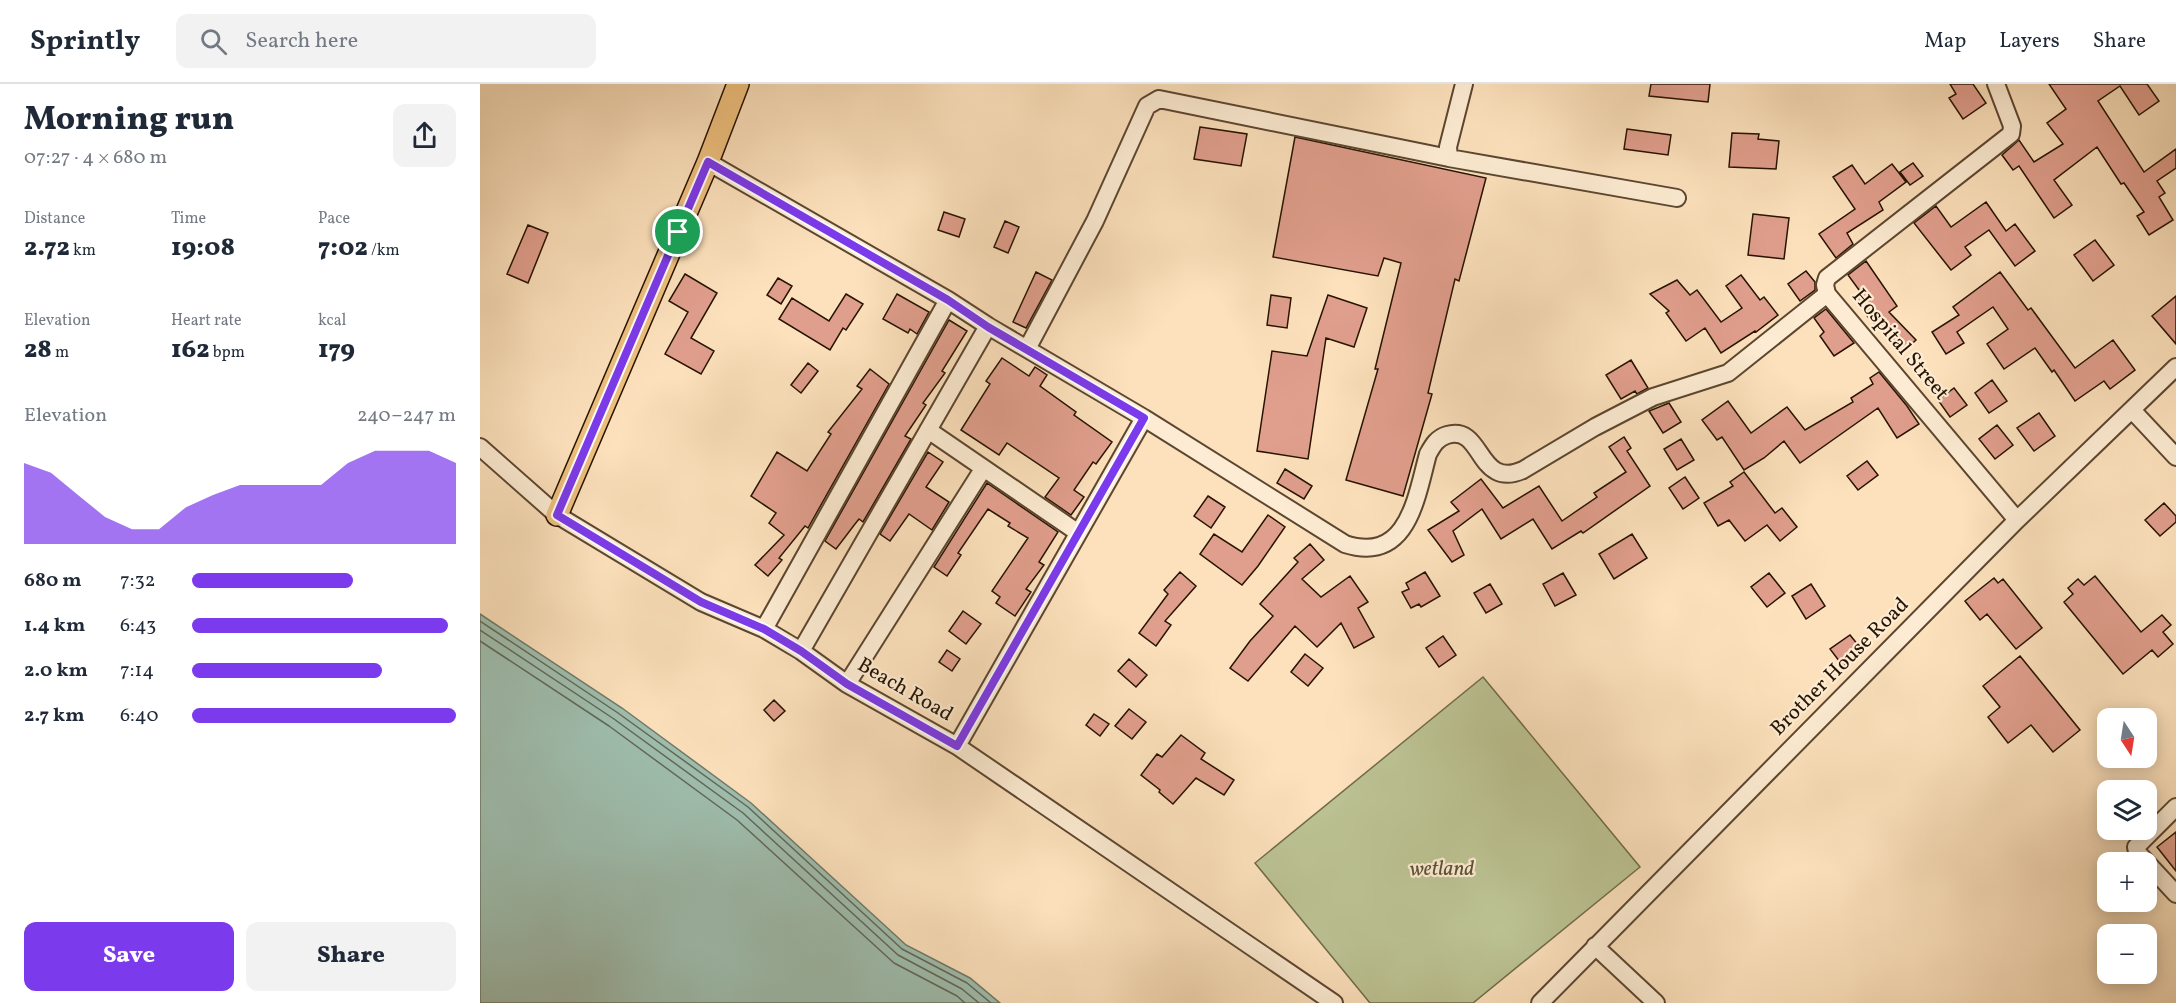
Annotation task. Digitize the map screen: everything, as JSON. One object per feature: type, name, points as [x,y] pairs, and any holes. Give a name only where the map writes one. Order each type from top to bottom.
[{"type":"main road","points":[[557,515],[708,162],[738,84]]},
{"type":"street","points":[[1449,158],[1448,147],[1464,84]]},
{"type":"street","name":"Hospital Street","points":[[1996,84],[2012,126],[2011,135],[1827,278],[1825,285],[1827,294],[2017,520]]},
{"type":"street","points":[[1027,349],[1095,222],[1147,106],[1159,99],[1449,158],[1677,198]]},
{"type":"street","points":[[708,162],[948,300],[988,327],[1144,418],[1345,544],[1359,548],[1377,547],[1392,540],[1404,528],[1428,454],[1432,445],[1440,437],[1453,433],[1465,436],[1472,441],[1488,465],[1502,474],[1514,474],[1595,427],[1653,397],[1728,373],[1827,294]]},
{"type":"street","points":[[764,629],[948,300]]},
{"type":"street","points":[[801,651],[988,327]]},
{"type":"street","name":"Brother House Road","points":[[1540,1003],[2017,520],[2176,367]]},
{"type":"street","points":[[2132,410],[2176,457]]},
{"type":"street","points":[[957,746],[1144,418]]},
{"type":"street","points":[[928,430],[1077,532]]},
{"type":"street","name":"Beach Road","points":[[480,447],[557,515],[701,602],[764,629],[801,651],[847,684],[957,746],[1334,1003]]},
{"type":"street","points":[[847,684],[984,469]]},
{"type":"street","points":[[2176,807],[2136,848],[2137,852],[2176,894]]},
{"type":"street","points":[[1595,946],[1656,1003]]},
{"type":"green space","name":"wetland","points":[[1483,677],[1640,867],[1473,1003],[1370,1003],[1255,863]]},
{"type":"water","points":[[480,614],[622,708],[751,803],[906,945],[970,978],[1000,1003],[480,1003]]},
{"type":"building","points":[[1651,84],[1710,84],[1708,102],[1649,96]]},
{"type":"building","points":[[1950,84],[1973,84],[1986,103],[1963,119],[1949,98],[1956,94]]},
{"type":"building","points":[[2049,84],[2147,84],[2159,101],[2139,115],[2120,86],[2098,101],[2144,172],[2176,149],[2176,168],[2157,181],[2165,193],[2159,197],[2173,220],[2149,235],[2137,216],[2144,212],[2124,183],[2121,184],[2097,147],[2054,180],[2072,205],[2054,218],[2019,166],[2013,170],[2002,155],[2019,140],[2034,162],[2063,144],[2047,123],[2066,109]]},
{"type":"building","points":[[1200,127],[1247,134],[1241,166],[1194,159]]},
{"type":"building","points":[[1627,129],[1671,135],[1668,155],[1624,149]]},
{"type":"building","points":[[1732,133],[1759,134],[1758,139],[1779,141],[1776,169],[1729,167]]},
{"type":"building","points":[[1295,137],[1486,178],[1459,281],[1455,279],[1428,393],[1432,394],[1403,496],[1346,480],[1378,369],[1375,369],[1401,263],[1384,258],[1378,276],[1273,257]]},
{"type":"building","points":[[1913,163],[1923,176],[1910,185],[1900,172]]},
{"type":"building","points":[[1892,164],[1906,182],[1879,202],[1883,210],[1847,233],[1853,244],[1836,258],[1819,234],[1855,209],[1833,177],[1852,165],[1865,184]]},
{"type":"building","points":[[1986,202],[2006,231],[2015,224],[2035,251],[2015,266],[1989,230],[1965,247],[1971,255],[1951,270],[1914,223],[1936,206],[1951,227]]},
{"type":"building","points":[[944,212],[965,219],[959,237],[938,230]]},
{"type":"building","points":[[1753,214],[1789,218],[1784,259],[1748,255]]},
{"type":"building","points":[[1005,221],[1019,227],[1008,253],[994,247]]},
{"type":"building","points":[[528,225],[548,233],[528,283],[507,274]]},
{"type":"building","points":[[2095,240],[2114,265],[2093,281],[2074,255]]},
{"type":"building","points":[[1866,261],[1897,306],[1889,312],[1916,340],[1903,352],[1868,317],[1856,299],[1862,294],[1848,275]]},
{"type":"building","points":[[1806,271],[1815,282],[1815,290],[1800,301],[1788,284]]},
{"type":"building","points":[[1036,272],[1052,280],[1026,328],[1013,322]]},
{"type":"building","points":[[2000,272],[2028,310],[2031,308],[2075,368],[2113,340],[2135,370],[2110,389],[2104,381],[2075,401],[2054,370],[2052,372],[2035,348],[2004,369],[1987,344],[2008,329],[1993,307],[1957,332],[1964,343],[1946,354],[1932,332],[1959,315],[1953,307]]},
{"type":"building","points":[[685,274],[717,293],[691,338],[714,351],[701,374],[665,354],[688,312],[669,301]]},
{"type":"building","points":[[1741,275],[1760,300],[1764,297],[1778,315],[1756,332],[1721,353],[1705,328],[1686,341],[1666,313],[1669,311],[1650,294],[1677,280],[1690,295],[1697,290],[1721,322],[1742,308],[1726,286]]},
{"type":"building","points":[[778,278],[792,286],[781,304],[767,295]]},
{"type":"building","points":[[846,294],[863,304],[846,330],[843,328],[830,350],[779,319],[792,298],[829,321]]},
{"type":"building","points":[[897,294],[929,312],[917,334],[910,329],[908,333],[883,319]]},
{"type":"building","points":[[1271,295],[1291,298],[1287,328],[1267,325]]},
{"type":"building","points":[[1328,295],[1367,308],[1354,347],[1326,338],[1308,459],[1257,451],[1272,351],[1307,356]]},
{"type":"building","points":[[2176,296],[2176,344],[2152,316]]},
{"type":"building","points":[[1826,309],[1854,343],[1834,356],[1820,336],[1824,332],[1814,318]]},
{"type":"building","points":[[949,320],[967,331],[942,371],[945,373],[923,403],[926,405],[905,436],[911,439],[863,522],[859,519],[836,549],[825,541]]},
{"type":"building","points":[[1002,358],[1029,376],[1035,367],[1047,375],[1040,386],[1076,412],[1074,415],[1112,442],[1096,464],[1093,462],[1074,490],[1084,497],[1071,515],[1045,497],[1059,478],[1007,443],[999,455],[961,430],[990,384],[986,381]]},
{"type":"building","points":[[1631,360],[1648,388],[1637,394],[1635,391],[1621,399],[1606,375]]},
{"type":"building","points":[[808,363],[818,371],[801,393],[791,385]]},
{"type":"building","points":[[870,369],[889,384],[808,528],[805,526],[779,558],[782,560],[768,576],[755,565],[784,535],[769,523],[776,513],[751,496],[777,452],[807,471],[831,434],[828,432],[862,389],[857,386]]},
{"type":"building","points":[[1879,372],[1919,424],[1897,438],[1878,408],[1800,463],[1784,441],[1764,458],[1744,470],[1722,437],[1717,440],[1702,420],[1728,401],[1751,433],[1787,407],[1805,430],[1853,402],[1851,398],[1873,384],[1870,378]]},
{"type":"building","points":[[1992,380],[2007,401],[1989,413],[1975,393]]},
{"type":"building","points":[[1954,388],[1967,405],[1950,417],[1938,400]]},
{"type":"building","points":[[1669,403],[1681,422],[1663,433],[1649,411]]},
{"type":"building","points":[[2039,413],[2055,436],[2034,451],[2017,428]]},
{"type":"building","points":[[1997,425],[2013,445],[1995,459],[1979,439]]},
{"type":"building","points":[[1624,437],[1631,448],[1627,451],[1650,486],[1583,533],[1581,531],[1552,549],[1533,519],[1501,539],[1482,509],[1453,531],[1464,555],[1452,562],[1428,530],[1459,511],[1451,502],[1481,479],[1503,508],[1539,486],[1562,521],[1597,497],[1594,493],[1626,472],[1609,447]]},
{"type":"building","points":[[1681,439],[1694,460],[1677,470],[1664,449]]},
{"type":"building","points":[[928,452],[943,462],[926,487],[949,502],[932,530],[909,514],[890,541],[880,534]]},
{"type":"building","points":[[1867,461],[1878,475],[1858,490],[1847,476]]},
{"type":"building","points":[[1285,469],[1312,486],[1304,499],[1277,483]]},
{"type":"building","points":[[1744,472],[1775,513],[1782,508],[1797,527],[1780,541],[1767,525],[1745,541],[1729,520],[1718,526],[1704,503],[1733,486],[1730,482]]},
{"type":"building","points":[[1685,477],[1699,498],[1683,509],[1669,488]]},
{"type":"building","points":[[987,483],[1058,532],[1039,562],[1044,565],[1026,589],[1031,592],[1015,616],[996,603],[1000,597],[992,591],[1028,538],[1008,526],[1010,523],[988,509],[958,553],[961,555],[947,576],[934,567]]},
{"type":"building","points":[[1208,496],[1225,507],[1211,528],[1194,516]]},
{"type":"building","points":[[2164,503],[2176,516],[2176,522],[2160,536],[2145,520]]},
{"type":"building","points":[[1268,515],[1285,527],[1242,585],[1200,554],[1214,534],[1242,552]]},
{"type":"building","points":[[1632,534],[1647,558],[1614,579],[1599,554]]},
{"type":"building","points":[[1310,544],[1324,560],[1302,579],[1321,597],[1350,576],[1368,602],[1358,608],[1374,637],[1354,648],[1341,623],[1317,647],[1295,626],[1248,681],[1230,668],[1273,616],[1260,604],[1298,562],[1294,558]]},
{"type":"building","points":[[1180,572],[1196,586],[1165,621],[1171,625],[1156,646],[1139,633],[1168,594],[1164,590]]},
{"type":"building","points":[[1425,572],[1440,596],[1421,607],[1419,604],[1411,608],[1402,592],[1409,589],[1406,583]]},
{"type":"building","points":[[1563,573],[1576,595],[1555,606],[1543,584]]},
{"type":"building","points":[[1769,573],[1785,593],[1767,607],[1751,587]]},
{"type":"building","points":[[2095,576],[2141,632],[2162,615],[2171,625],[2163,632],[2173,644],[2158,657],[2152,650],[2123,674],[2064,602],[2073,594],[2068,588],[2078,579],[2084,585]]},
{"type":"building","points":[[1994,578],[1998,583],[2003,579],[2042,628],[2016,649],[1987,614],[1980,620],[1965,601]]},
{"type":"building","points":[[1490,584],[1502,604],[1486,613],[1474,593]]},
{"type":"building","points":[[1811,584],[1825,606],[1806,619],[1792,596]]},
{"type":"building","points":[[963,611],[981,624],[966,644],[949,631]]},
{"type":"building","points":[[1850,635],[1863,651],[1843,666],[1830,649]]},
{"type":"building","points":[[1443,636],[1456,655],[1439,667],[1426,648]]},
{"type":"building","points":[[947,650],[960,659],[952,671],[939,662]]},
{"type":"building","points":[[1305,654],[1323,668],[1308,686],[1291,672]]},
{"type":"building","points":[[2020,656],[2080,730],[2053,752],[2031,725],[2008,743],[1988,717],[2000,707],[1983,686]]},
{"type":"building","points":[[1129,659],[1147,675],[1136,687],[1118,671]]},
{"type":"building","points":[[774,700],[785,711],[774,721],[764,710]]},
{"type":"building","points":[[1129,709],[1146,722],[1132,739],[1115,726]]},
{"type":"building","points":[[1094,714],[1109,724],[1100,736],[1086,725]]},
{"type":"building","points":[[1181,735],[1205,753],[1201,759],[1234,780],[1224,795],[1196,778],[1173,804],[1141,775],[1157,754],[1162,757]]},
{"type":"building","points":[[2176,832],[2176,871],[2157,847]]},
{"type":"route","points":[[708,162],[948,300],[988,327],[1144,418],[957,746],[847,684],[801,651],[764,629],[701,602],[557,515],[678,232],[708,162]]}]
